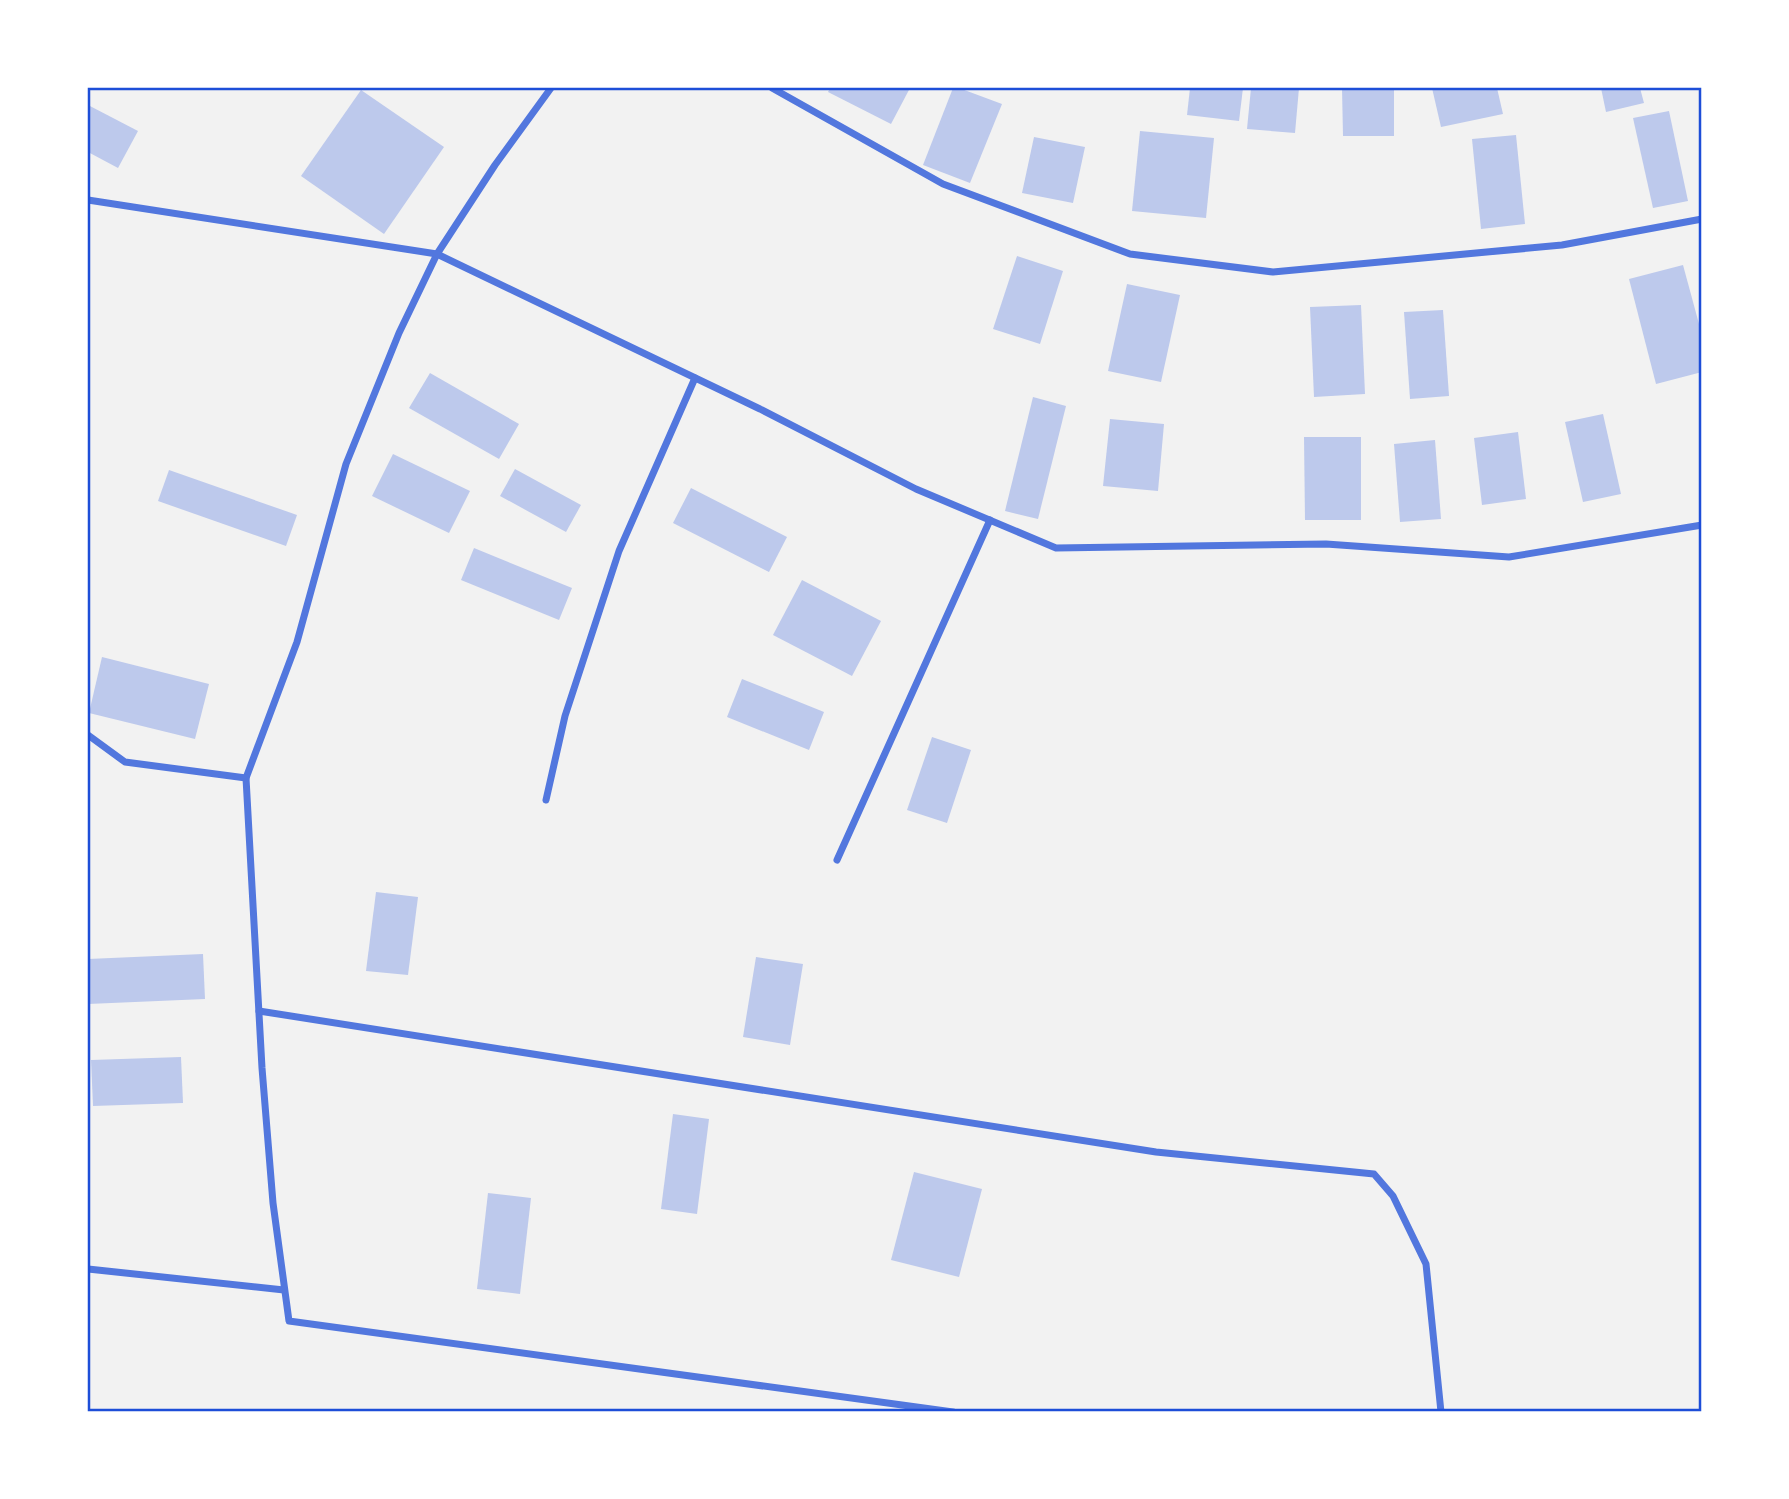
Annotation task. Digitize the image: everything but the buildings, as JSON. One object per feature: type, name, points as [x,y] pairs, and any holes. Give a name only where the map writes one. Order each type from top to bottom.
[{"type":"street","points":[[551,88],[495,165],[437,254],[399,333],[346,464],[297,642],[246,778],[273,1203],[289,1321],[953,1412]]},
{"type":"street","points":[[772,88],[943,184],[1130,254],[1273,272],[1562,245],[1702,219]]},
{"type":"street","points":[[88,200],[437,254],[695,377],[916,489],[1056,548],[1326,544],[1508,557],[1702,525]]},
{"type":"street","points":[[546,800],[565,716],[619,551],[695,377]]},
{"type":"street","points":[[837,860],[990,520]]},
{"type":"street","points":[[88,735],[125,762],[246,778]]},
{"type":"street","points":[[259,1012],[1156,1152],[1374,1174],[1393,1196],[1426,1264],[1441,1412]]},
{"type":"street","points":[[88,1269],[284,1290]]}]
